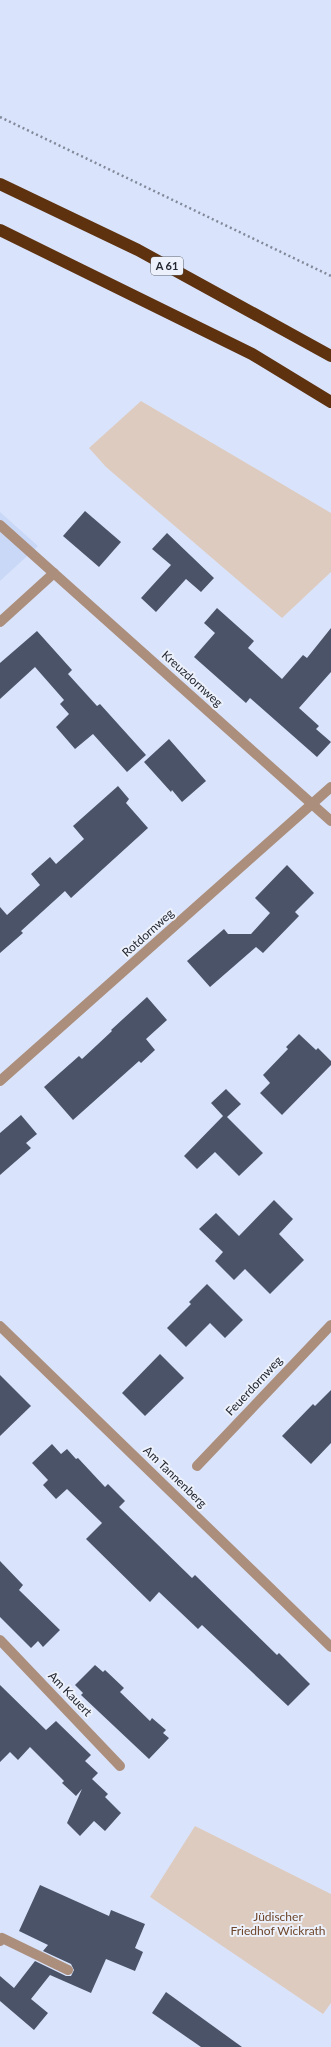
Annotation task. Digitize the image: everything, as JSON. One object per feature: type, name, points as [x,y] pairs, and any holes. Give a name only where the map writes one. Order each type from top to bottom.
[{"type":"highway","name":"A 61","points":[[0,184],[138,250],[331,356]]},
{"type":"highway","points":[[0,230],[252,354],[331,402]]},
{"type":"street","name":"Kreuzdornweg","points":[[0,525],[313,804],[331,822]]},
{"type":"street","points":[[0,622],[54,573]]},
{"type":"street","points":[[313,804],[331,787]]},
{"type":"street","name":"Rotdornweg","points":[[0,1081],[313,804]]},
{"type":"street","name":"Feuerdornweg","points":[[197,1466],[331,1325]]},
{"type":"street","name":"Am Tannenberg","points":[[0,1326],[331,1647]]},
{"type":"street","name":"Am Kauert","points":[[0,1640],[120,1766]]},
{"type":"street","points":[[0,1941],[2,1938],[68,1970]]},
{"type":"path","points":[[0,117],[331,276]]},
{"type":"shaded area","points":[[0,512],[38,546],[0,581]]},
{"type":"green space","points":[[141,401],[331,513],[331,572],[282,618],[106,467],[89,448]]},
{"type":"green space","name":"Jüdischer Friedhof Wickrath","points":[[195,1826],[331,1894],[331,2003],[323,2014],[150,1897]]},
{"type":"building","points":[[85,511],[121,542],[99,567],[63,536]]},
{"type":"building","points":[[167,533],[214,578],[201,592],[186,579],[156,612],[141,598],[171,565],[152,549]]},
{"type":"building","points":[[217,608],[254,641],[248,648],[282,679],[303,655],[307,658],[331,628],[331,672],[299,708],[319,726],[316,729],[331,742],[317,757],[250,698],[246,703],[194,657],[215,633],[204,623]]},
{"type":"building","points":[[37,631],[72,670],[68,674],[97,706],[100,704],[146,755],[127,772],[93,734],[75,749],[56,727],[69,714],[60,704],[64,700],[35,667],[0,699],[0,663]]},
{"type":"building","points":[[169,739],[206,781],[182,802],[144,762]]},
{"type":"building","points":[[118,786],[129,799],[126,803],[148,828],[71,898],[65,891],[21,931],[23,933],[0,953],[0,907],[7,915],[40,885],[31,874],[50,857],[56,864],[84,839],[73,826]]},
{"type":"building","points":[[287,865],[314,893],[295,912],[299,916],[263,953],[256,947],[210,987],[187,961],[224,929],[228,934],[251,934],[270,913],[255,898]]},
{"type":"building","points":[[147,997],[167,1020],[146,1039],[155,1050],[141,1063],[139,1061],[73,1120],[44,1087],[79,1056],[82,1059]]},
{"type":"building","points":[[299,1034],[316,1050],[318,1048],[331,1061],[331,1065],[282,1115],[260,1093],[270,1083],[263,1075],[288,1049],[286,1047]]},
{"type":"building","points":[[226,1089],[241,1104],[227,1117],[263,1153],[239,1176],[215,1152],[197,1169],[184,1156],[223,1116],[211,1103]]},
{"type":"building","points":[[21,1115],[37,1134],[26,1143],[31,1148],[0,1175],[0,1133]]},
{"type":"building","points":[[274,1200],[293,1219],[279,1234],[304,1260],[270,1294],[245,1269],[234,1280],[215,1261],[223,1252],[199,1229],[216,1213],[239,1236]]},
{"type":"building","points":[[207,1284],[243,1320],[225,1338],[210,1323],[186,1347],[167,1328],[191,1304],[189,1302]]},
{"type":"building","points":[[160,1354],[184,1378],[145,1416],[122,1393]]},
{"type":"building","points":[[0,1375],[31,1406],[0,1436]]},
{"type":"building","points":[[331,1390],[331,1443],[311,1464],[282,1436],[313,1404],[315,1406]]},
{"type":"building","points":[[52,1444],[61,1454],[67,1449],[76,1459],[78,1458],[105,1487],[108,1484],[125,1501],[119,1507],[192,1578],[195,1575],[277,1655],[279,1653],[310,1684],[288,1706],[202,1625],[198,1629],[159,1592],[150,1602],[86,1539],[102,1523],[67,1489],[56,1499],[43,1485],[48,1480],[32,1463]]},
{"type":"building","points":[[0,1561],[23,1585],[19,1590],[60,1630],[43,1647],[38,1641],[31,1648],[0,1617]]},
{"type":"building","points":[[95,1665],[103,1672],[105,1670],[124,1688],[120,1692],[150,1721],[152,1718],[166,1730],[163,1733],[169,1738],[149,1759],[81,1695],[83,1693],[75,1685]]},
{"type":"building","points":[[0,1685],[46,1730],[56,1721],[91,1755],[85,1761],[98,1773],[92,1779],[108,1794],[105,1797],[121,1813],[105,1831],[94,1821],[80,1836],[67,1823],[82,1789],[76,1796],[62,1783],[64,1781],[30,1747],[18,1760],[10,1752],[0,1762]]},
{"type":"building","points":[[40,1885],[109,1916],[111,1910],[145,1924],[135,1948],[143,1952],[135,1971],[106,1959],[91,1993],[50,1975],[31,1999],[48,2013],[34,2030],[0,2001],[0,1976],[14,1988],[35,1961],[66,1976],[71,1976],[74,1970],[71,1964],[43,1951],[48,1945],[19,1931]]},
{"type":"building","points":[[166,1992],[242,2047],[201,2047],[152,2013]]}]
